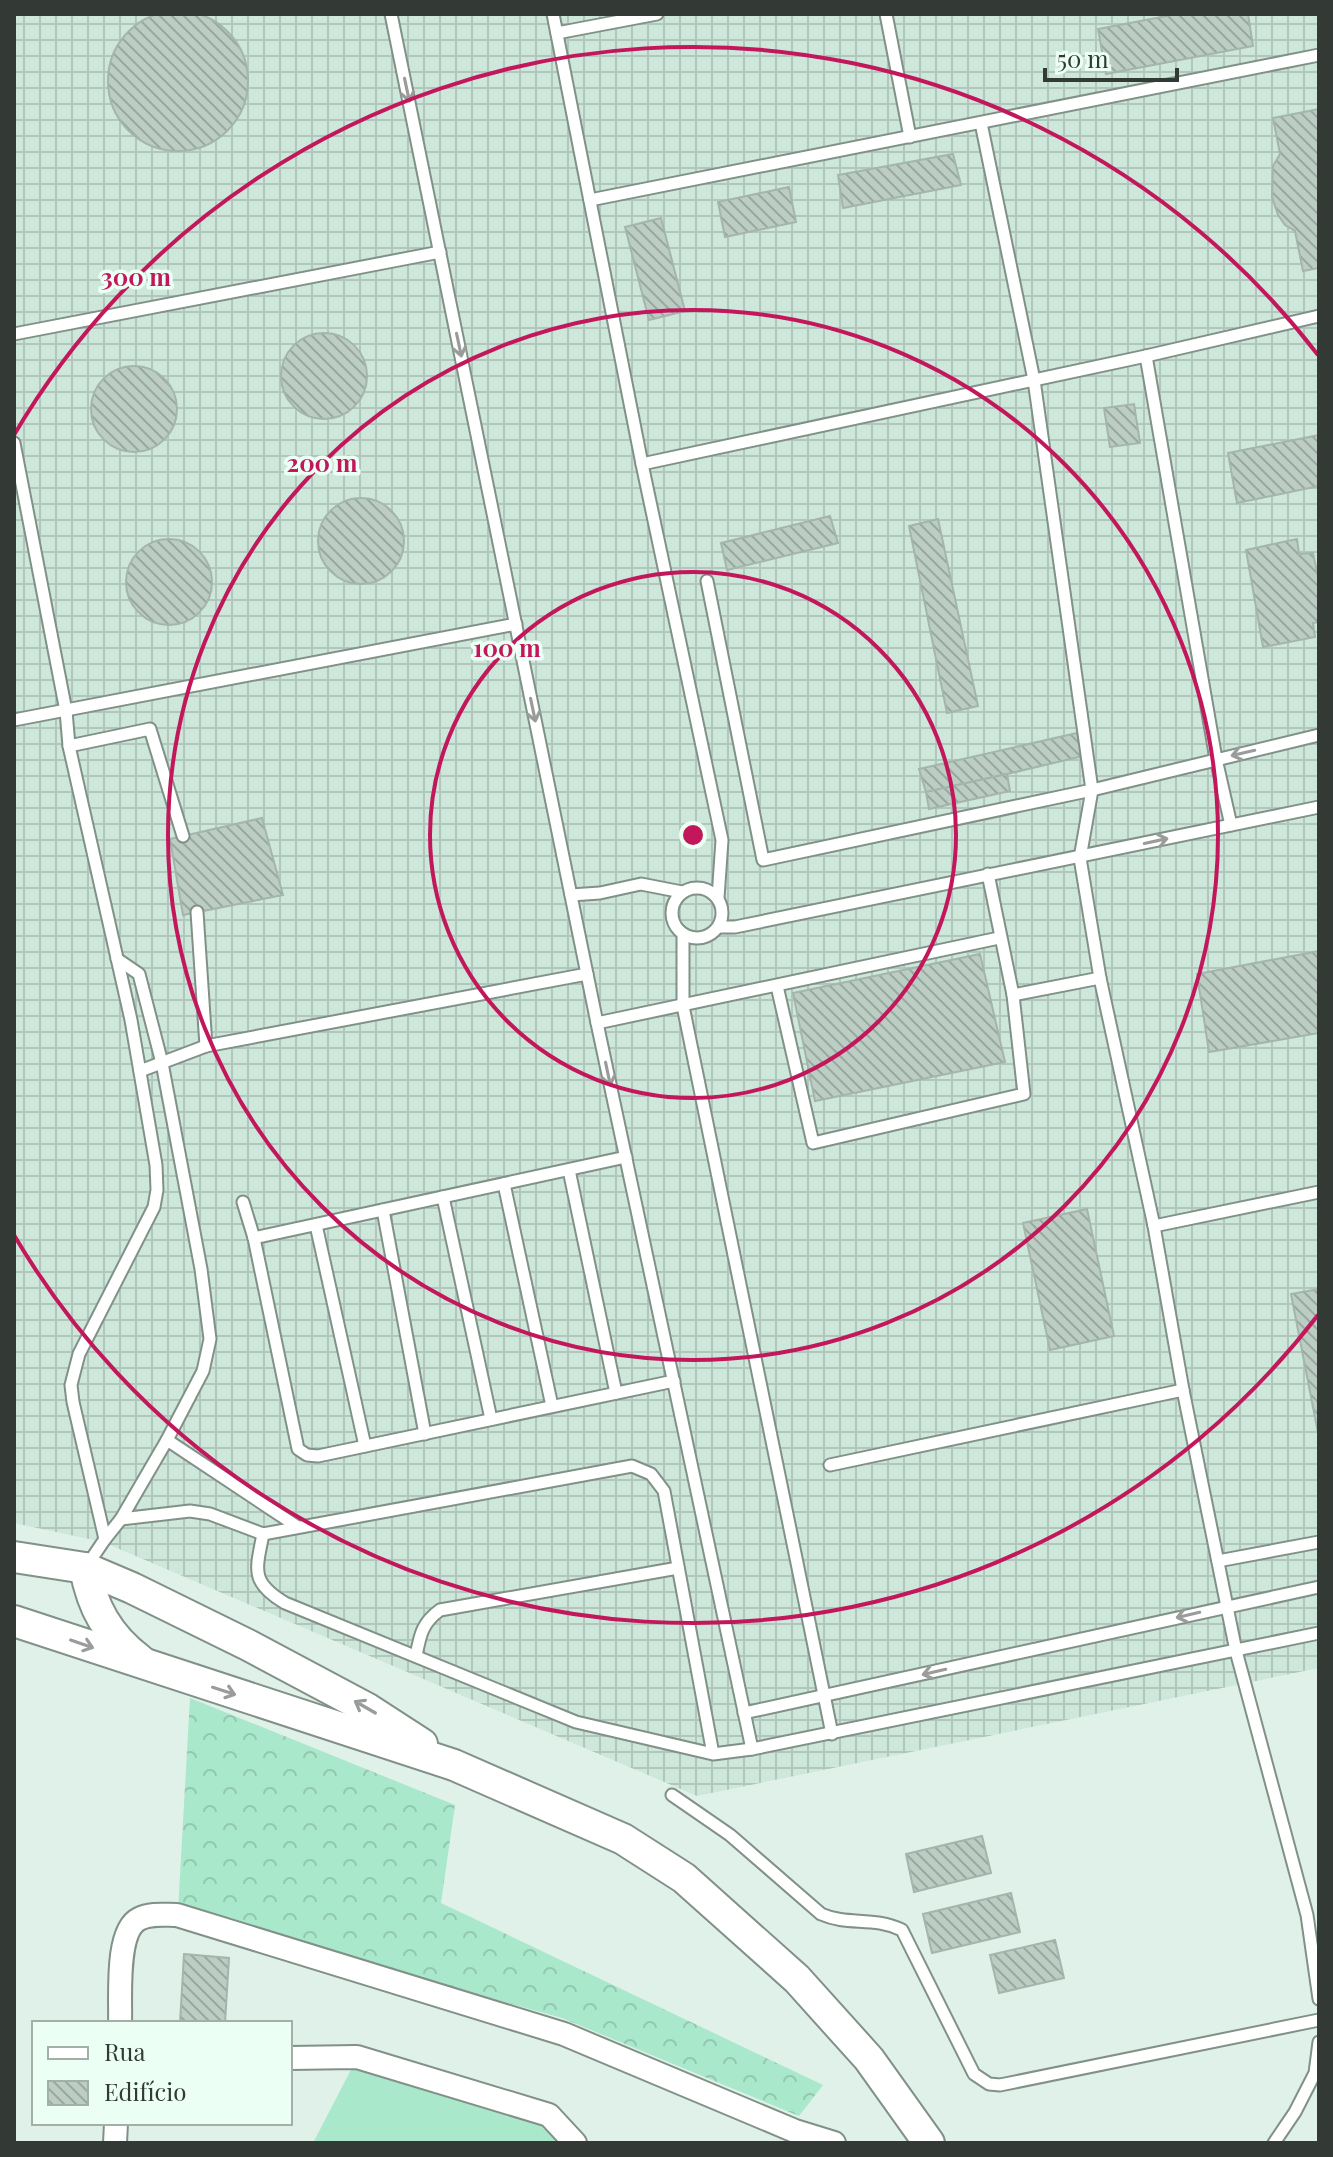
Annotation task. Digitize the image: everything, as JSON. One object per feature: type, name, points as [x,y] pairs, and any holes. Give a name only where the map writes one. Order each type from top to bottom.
[{"type":"main road","points":[[14,1557],[85,1568],[132,1588],[368,1709],[454,1765]]},
{"type":"main road","points":[[85,1568],[95,1606],[104,1624],[124,1648],[149,1667]]},
{"type":"main road","points":[[104,1624],[111,1603],[132,1588]]},
{"type":"main road","points":[[14,1621],[454,1765],[623,1839],[684,1878],[757,1940],[836,2020],[886,2080],[929,2143]]},
{"type":"street","points":[[120,2021],[123,1941],[128,1928],[136,1920],[152,1914],[177,1915],[564,2034],[795,2131],[834,2143]]},
{"type":"street","points":[[292,2058],[357,2057],[549,2115],[575,2143]]},
{"type":"lane","points":[[391,14],[597,1023],[752,1749]]},
{"type":"lane","points":[[553,14],[642,464],[722,840],[719,927]]},
{"type":"lane","points":[[557,33],[657,14]]},
{"type":"lane","points":[[886,14],[910,137]]},
{"type":"lane","points":[[590,200],[1319,55]]},
{"type":"lane","points":[[981,123],[1034,380],[1092,790],[1080,858],[1100,978],[1154,1226],[1183,1390],[1236,1651],[1307,1915],[1319,1999]]},
{"type":"lane","points":[[14,334],[440,252]]},
{"type":"lane","points":[[642,464],[1319,316]]},
{"type":"lane","points":[[1146,356],[1216,759],[1231,825]]},
{"type":"lane","points":[[14,443],[66,711],[69,746],[117,959],[156,1165],[154,1207],[79,1354],[71,1385],[105,1539]]},
{"type":"lane","points":[[707,581],[763,860],[1092,790],[1319,735]]},
{"type":"lane","points":[[14,720],[516,624]]},
{"type":"lane","points":[[69,746],[150,729],[183,836]]},
{"type":"lane","points":[[682,892],[675,899],[672,909],[676,928],[683,935],[702,938],[719,927],[735,927],[1319,807]]},
{"type":"lane","points":[[777,986],[813,1143],[1024,1094],[1013,995],[988,874]]},
{"type":"lane","points":[[571,895],[600,893],[641,884],[682,892],[702,888],[718,898]]},
{"type":"lane","points":[[197,912],[206,1046]]},
{"type":"lane","points":[[683,935],[683,1006],[832,1734]]},
{"type":"lane","points":[[597,1023],[623,1020],[999,938]]},
{"type":"lane","points":[[85,1568],[121,1519],[167,1440],[203,1371],[210,1339],[201,1269],[162,1063],[139,974],[117,959]]},
{"type":"lane","points":[[140,1071],[206,1046],[587,974]]},
{"type":"lane","points":[[1013,995],[1100,978]]},
{"type":"lane","points":[[254,1238],[626,1157]]},
{"type":"lane","points":[[569,1170],[616,1393]]},
{"type":"lane","points":[[504,1184],[552,1406]]},
{"type":"lane","points":[[1154,1226],[1319,1192]]},
{"type":"lane","points":[[443,1197],[491,1419]]},
{"type":"lane","points":[[243,1202],[254,1238],[298,1449],[307,1455],[318,1456],[674,1381]]},
{"type":"lane","points":[[383,1210],[425,1434]]},
{"type":"lane","points":[[316,1225],[365,1446]]},
{"type":"lane","points":[[830,1465],[1183,1390]]},
{"type":"lane","points":[[167,1440],[298,1527]]},
{"type":"lane","points":[[121,1519],[190,1511],[210,1514],[263,1534],[632,1466],[651,1474],[664,1491],[713,1754]]},
{"type":"lane","points":[[263,1534],[256,1570],[260,1584],[285,1603],[576,1722],[713,1754],[832,1734],[1319,1633]]},
{"type":"lane","points":[[1218,1561],[1319,1542]]},
{"type":"lane","points":[[416,1656],[426,1620],[440,1610],[678,1568]]},
{"type":"lane","points":[[744,1713],[1319,1587]]},
{"type":"lane","points":[[672,1795],[730,1835],[821,1914],[834,1920],[885,1922],[902,1930],[974,2074],[989,2084],[1000,2085],[1319,2020]]},
{"type":"lane","points":[[1274,2143],[1295,2112],[1315,2073],[1319,2042]]},
{"type":"shaded area","points":[[14,14],[1319,14],[1319,1668],[697,1796],[103,1542],[14,1523]]},
{"type":"green space","points":[[190,1698],[455,1805],[441,1903],[823,2085],[799,2116],[562,2018],[178,1911]]},
{"type":"green space","points":[[354,2064],[546,2121],[566,2143],[313,2143]]},
{"type":"building","points":[[178,11],[205,16],[228,31],[243,54],[248,81],[243,108],[228,131],[205,146],[178,151],[151,146],[128,131],[113,108],[108,81],[113,54],[128,31],[151,16]]},
{"type":"building","points":[[1177,14],[1248,14],[1253,46],[1106,74],[1098,29]]},
{"type":"building","points":[[1319,109],[1319,268],[1303,271],[1295,231],[1285,225],[1278,215],[1272,197],[1273,166],[1280,154],[1273,118]]},
{"type":"building","points":[[953,154],[961,185],[843,208],[838,175]]},
{"type":"building","points":[[789,187],[796,222],[725,237],[718,202]]},
{"type":"building","points":[[661,218],[685,311],[649,320],[625,227]]},
{"type":"building","points":[[324,333],[341,336],[355,345],[364,359],[367,376],[364,393],[355,407],[341,416],[324,419],[307,416],[293,407],[284,393],[281,376],[284,359],[293,345],[307,336]]},
{"type":"building","points":[[134,366],[151,369],[165,378],[174,392],[177,409],[174,426],[165,440],[151,449],[134,452],[117,449],[103,440],[94,426],[91,409],[94,392],[103,378],[117,369]]},
{"type":"building","points":[[1134,404],[1140,443],[1110,447],[1104,408]]},
{"type":"building","points":[[1319,435],[1319,486],[1237,503],[1228,453]]},
{"type":"building","points":[[361,498],[378,501],[392,510],[401,524],[404,541],[401,558],[392,572],[378,581],[361,584],[344,581],[330,572],[321,558],[318,541],[321,524],[330,510],[344,501]]},
{"type":"building","points":[[830,516],[838,543],[727,570],[721,543]]},
{"type":"building","points":[[938,519],[978,706],[947,713],[909,526]]},
{"type":"building","points":[[169,539],[186,542],[200,551],[209,565],[212,582],[209,599],[200,613],[186,622],[169,625],[152,622],[138,613],[129,599],[126,582],[129,565],[138,551],[152,542]]},
{"type":"building","points":[[1297,539],[1299,554],[1313,553],[1319,581],[1319,622],[1313,623],[1315,637],[1263,647],[1246,550]]},
{"type":"building","points":[[1077,733],[1083,756],[926,792],[919,769]]},
{"type":"building","points":[[1007,774],[1010,791],[929,809],[926,792]]},
{"type":"building","points":[[262,818],[283,895],[183,915],[170,839]]},
{"type":"building","points":[[1319,951],[1319,1033],[1209,1052],[1197,974]]},
{"type":"building","points":[[980,954],[1005,1062],[815,1101],[793,993]]},
{"type":"building","points":[[1087,1209],[1114,1336],[1050,1350],[1023,1223]]},
{"type":"building","points":[[1319,1289],[1319,1438],[1291,1294]]},
{"type":"building","points":[[982,1836],[991,1873],[914,1892],[906,1854]]},
{"type":"building","points":[[1011,1893],[1020,1932],[932,1953],[923,1914]]},
{"type":"building","points":[[1055,1940],[1064,1978],[999,1993],[990,1955]]},
{"type":"building","points":[[184,1954],[229,1958],[225,2021],[180,2021]]}]
